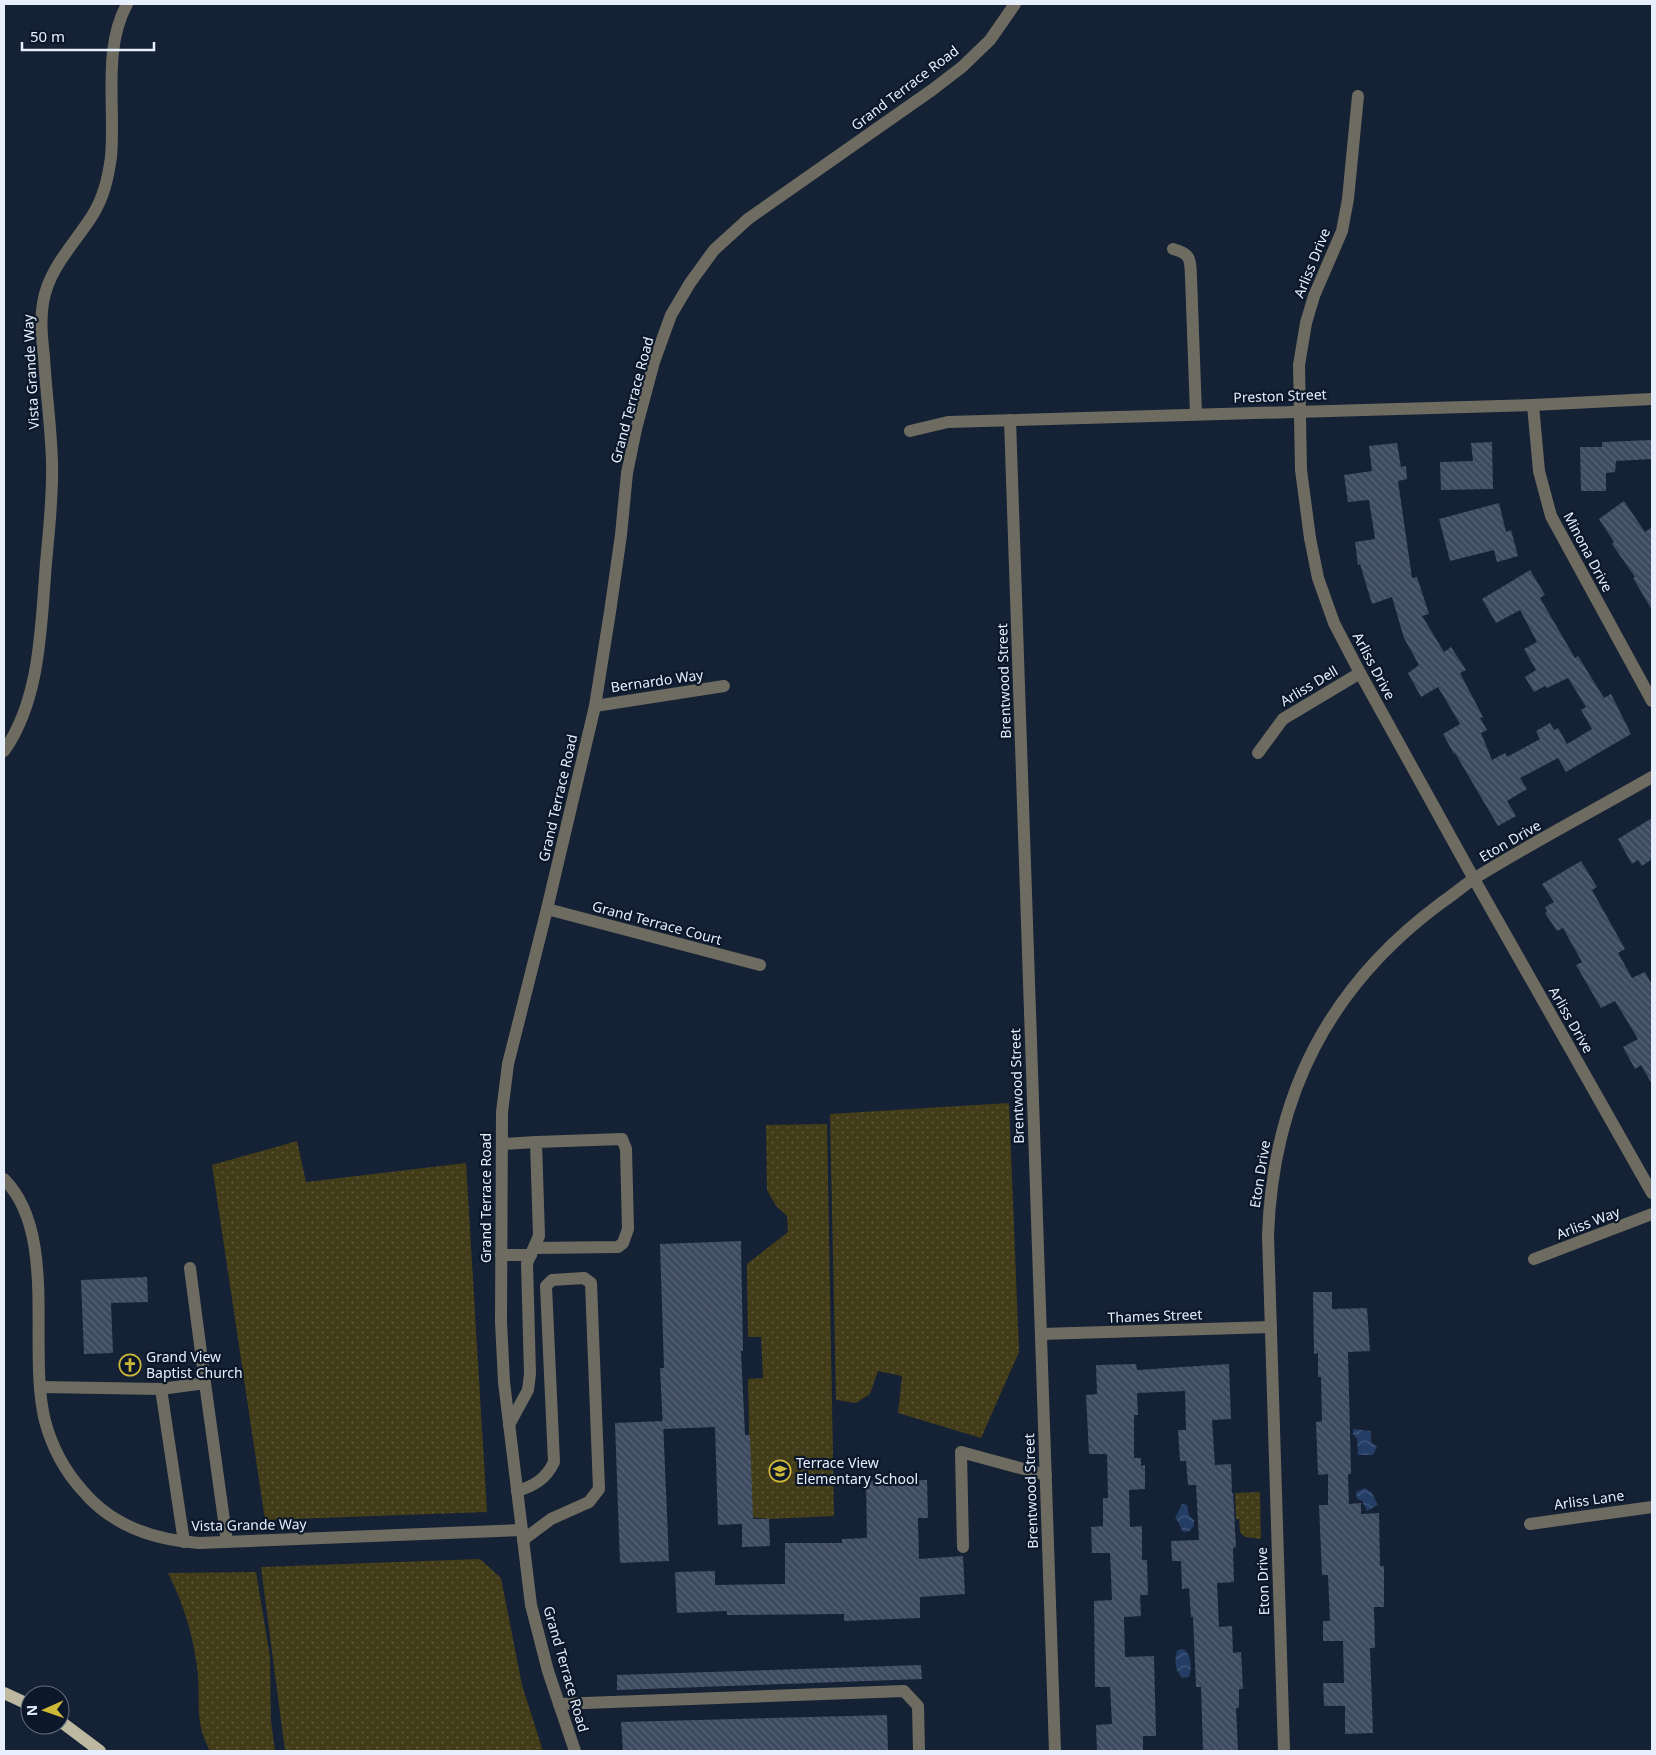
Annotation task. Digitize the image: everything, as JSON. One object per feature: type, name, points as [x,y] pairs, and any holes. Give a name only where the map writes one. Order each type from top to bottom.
[{"type":"main road","points":[[4,1693],[20,1700]]},
{"type":"main road","points":[[70,1729],[100,1751]]},
{"type":"street","name":"Vista Grande Way","points":[[4,751],[20,721],[32,689],[42,608],[51,505],[52,462],[41,327],[42,303],[47,284],[94,214],[106,188],[112,154],[112,62],[115,37],[127,4]]},
{"type":"street","name":"Grand Terrace Road","points":[[575,1751],[548,1671],[531,1605],[504,1382],[501,1322],[502,1112],[508,1064],[595,706],[616,574],[627,473],[636,429],[654,362],[671,315],[690,283],[714,250],[748,218],[962,67],[990,40],[1015,4]]},
{"type":"street","name":"Arliss Drive","points":[[1358,96],[1348,199],[1342,231],[1314,296],[1306,323],[1299,365],[1301,470],[1310,538],[1318,578],[1334,623],[1360,673],[1652,1193]]},
{"type":"street","points":[[1173,249],[1189,257],[1192,277],[1196,414]]},
{"type":"street","name":"Preston Street","points":[[910,431],[948,422],[1652,399]]},
{"type":"street","name":"Minona Drive","points":[[1533,404],[1539,471],[1551,516],[1652,701]]},
{"type":"street","name":"Brentwood Street","points":[[1010,420],[1055,1751]]},
{"type":"street","name":"Arliss Dell","points":[[1258,753],[1283,719],[1360,673]]},
{"type":"street","name":"Bernardo Way","points":[[595,706],[724,686]]},
{"type":"street","name":"Eton Drive","points":[[1284,1751],[1268,1235],[1271,1189],[1282,1133],[1302,1073],[1326,1028],[1350,991],[1370,966],[1418,921],[1474,879],[1652,777]]},
{"type":"street","name":"Grand Terrace Court","points":[[547,909],[760,965]]},
{"type":"street","points":[[501,1255],[618,1247],[623,1243],[628,1229],[626,1150],[622,1139],[502,1144]]},
{"type":"street","points":[[509,1425],[528,1390],[530,1374],[527,1263],[539,1236],[536,1142]]},
{"type":"street","name":"Vista Grande Way","points":[[4,1179],[25,1208],[32,1238],[36,1264],[41,1387],[45,1419],[54,1448],[68,1474],[90,1500],[118,1521],[155,1536],[184,1542],[522,1535]]},
{"type":"street","name":"Arliss Way","points":[[1534,1259],[1652,1214]]},
{"type":"street","points":[[190,1268],[227,1542]]},
{"type":"street","points":[[517,1491],[528,1488],[540,1481],[549,1473],[554,1462],[546,1286],[552,1280],[584,1278],[591,1283],[599,1489],[589,1502],[551,1518],[522,1535]]},
{"type":"street","name":"Thames Street","points":[[1041,1334],[1271,1327]]},
{"type":"street","points":[[41,1387],[161,1389],[205,1383]]},
{"type":"street","points":[[161,1389],[184,1542]]},
{"type":"street","points":[[963,1546],[961,1452],[1046,1476]]},
{"type":"street","name":"Arliss Lane","points":[[1530,1524],[1652,1507]]},
{"type":"street","points":[[559,1704],[904,1691],[918,1706],[919,1751]]},
{"type":"shaded area","points":[[1009,1103],[1019,1352],[981,1438],[898,1413],[902,1376],[878,1371],[870,1394],[856,1403],[836,1400],[830,1114]]},
{"type":"shaded area","points":[[827,1124],[834,1516],[769,1519],[751,1517],[748,1379],[763,1378],[761,1337],[748,1337],[747,1264],[788,1232],[787,1216],[776,1206],[767,1190],[766,1125]]},
{"type":"shaded area","points":[[297,1141],[306,1182],[466,1163],[487,1512],[265,1520],[212,1165]]},
{"type":"shaded area","points":[[1260,1492],[1261,1539],[1245,1537],[1240,1532],[1239,1519],[1236,1519],[1235,1493]]},
{"type":"shaded area","points":[[480,1559],[501,1578],[522,1685],[543,1751],[285,1751],[261,1567]]},
{"type":"shaded area","points":[[256,1572],[270,1657],[271,1721],[275,1751],[210,1751],[200,1723],[197,1663],[191,1636],[184,1610],[168,1573]]},
{"type":"water","points":[[1353,1429],[1371,1431],[1371,1442],[1377,1447],[1373,1455],[1358,1455],[1357,1439],[1353,1434]]},
{"type":"water","points":[[1365,1488],[1372,1493],[1378,1505],[1367,1511],[1362,1501],[1357,1499],[1356,1492]]},
{"type":"water","points":[[1182,1504],[1187,1505],[1189,1516],[1194,1520],[1194,1525],[1190,1531],[1184,1532],[1175,1518]]},
{"type":"water","points":[[1185,1650],[1190,1659],[1189,1677],[1182,1678],[1175,1662],[1177,1651]]},
{"type":"building","points":[[1652,440],[1652,459],[1616,461],[1615,472],[1606,473],[1606,491],[1581,491],[1580,447],[1602,447],[1602,442]]},
{"type":"building","points":[[1492,442],[1493,489],[1441,490],[1440,462],[1473,461],[1471,443]]},
{"type":"building","points":[[1397,443],[1401,467],[1406,466],[1407,479],[1398,481],[1412,578],[1417,577],[1429,614],[1422,616],[1444,652],[1451,647],[1466,670],[1460,673],[1483,717],[1480,718],[1487,730],[1481,733],[1492,760],[1505,753],[1507,757],[1540,739],[1536,731],[1550,723],[1554,730],[1558,728],[1567,744],[1592,729],[1581,710],[1586,707],[1568,678],[1534,692],[1525,677],[1536,670],[1524,649],[1537,642],[1520,610],[1496,623],[1482,599],[1530,570],[1545,595],[1540,598],[1575,658],[1578,656],[1604,698],[1611,694],[1631,734],[1566,772],[1558,758],[1520,778],[1527,789],[1507,801],[1516,816],[1498,826],[1443,734],[1460,724],[1438,687],[1421,697],[1408,673],[1419,665],[1404,638],[1392,597],[1372,604],[1360,564],[1358,565],[1355,542],[1375,539],[1369,500],[1348,502],[1344,475],[1372,471],[1369,446]]},
{"type":"building","points":[[1624,501],[1645,532],[1652,527],[1652,610],[1633,578],[1635,577],[1612,544],[1614,542],[1599,519]]},
{"type":"building","points":[[1499,503],[1506,532],[1511,530],[1518,556],[1497,562],[1494,550],[1450,561],[1439,519]]},
{"type":"building","points":[[1652,818],[1652,859],[1642,866],[1638,860],[1632,864],[1618,839]]},
{"type":"building","points":[[1581,861],[1597,887],[1592,890],[1625,949],[1618,953],[1632,978],[1645,972],[1652,985],[1652,1084],[1641,1065],[1635,1069],[1623,1047],[1638,1039],[1615,1001],[1601,1008],[1576,965],[1582,962],[1563,928],[1557,931],[1545,913],[1547,911],[1545,907],[1554,902],[1542,884]]},
{"type":"building","points":[[741,1241],[743,1351],[741,1351],[745,1435],[750,1435],[753,1519],[769,1519],[770,1546],[742,1547],[742,1524],[718,1525],[715,1427],[663,1429],[660,1368],[664,1368],[660,1244]]},
{"type":"building","points":[[147,1277],[148,1302],[111,1303],[113,1353],[84,1354],[81,1280]]},
{"type":"building","points":[[1313,1292],[1332,1292],[1332,1309],[1367,1308],[1370,1351],[1348,1352],[1351,1474],[1348,1474],[1349,1504],[1361,1503],[1361,1514],[1379,1513],[1380,1566],[1384,1566],[1384,1607],[1374,1607],[1375,1648],[1370,1648],[1373,1733],[1345,1734],[1345,1706],[1324,1706],[1323,1683],[1344,1683],[1343,1641],[1323,1641],[1323,1621],[1330,1621],[1328,1575],[1322,1575],[1319,1505],[1328,1505],[1328,1474],[1318,1475],[1316,1422],[1322,1421],[1321,1377],[1318,1377],[1318,1353],[1314,1354]]},
{"type":"building","points":[[1136,1364],[1137,1370],[1229,1364],[1231,1419],[1212,1420],[1215,1465],[1231,1464],[1236,1547],[1233,1548],[1234,1582],[1217,1583],[1219,1627],[1232,1626],[1233,1653],[1241,1652],[1243,1689],[1239,1689],[1239,1708],[1236,1708],[1238,1751],[1203,1751],[1201,1687],[1196,1687],[1193,1617],[1191,1617],[1189,1588],[1182,1589],[1181,1561],[1172,1561],[1171,1541],[1199,1540],[1196,1485],[1188,1485],[1186,1461],[1180,1461],[1178,1430],[1186,1430],[1185,1391],[1137,1393],[1138,1415],[1134,1415],[1134,1458],[1141,1458],[1141,1466],[1145,1465],[1145,1489],[1129,1490],[1130,1527],[1142,1526],[1142,1560],[1147,1560],[1148,1595],[1140,1595],[1141,1616],[1124,1617],[1125,1657],[1154,1656],[1156,1736],[1143,1736],[1143,1751],[1097,1751],[1096,1725],[1112,1724],[1110,1687],[1095,1687],[1094,1601],[1112,1600],[1110,1553],[1092,1553],[1091,1527],[1103,1526],[1103,1498],[1108,1498],[1107,1454],[1089,1454],[1086,1395],[1097,1394],[1096,1365]]},
{"type":"building","points":[[663,1421],[669,1561],[620,1563],[615,1423]]},
{"type":"building","points":[[927,1480],[928,1518],[918,1518],[919,1559],[963,1556],[965,1594],[920,1597],[920,1618],[844,1621],[844,1614],[727,1615],[727,1611],[677,1613],[675,1572],[715,1571],[715,1585],[785,1584],[785,1543],[842,1543],[842,1539],[867,1538],[866,1481]]},
{"type":"building","points":[[921,1665],[922,1679],[617,1690],[617,1675]]},
{"type":"building","points":[[887,1715],[888,1751],[623,1751],[621,1722]]},
{"type":"place","name":"Grand View Baptist Church","points":[[130,1365]]},
{"type":"place","name":"Terrace View Elementary School","points":[[780,1471]]}]
